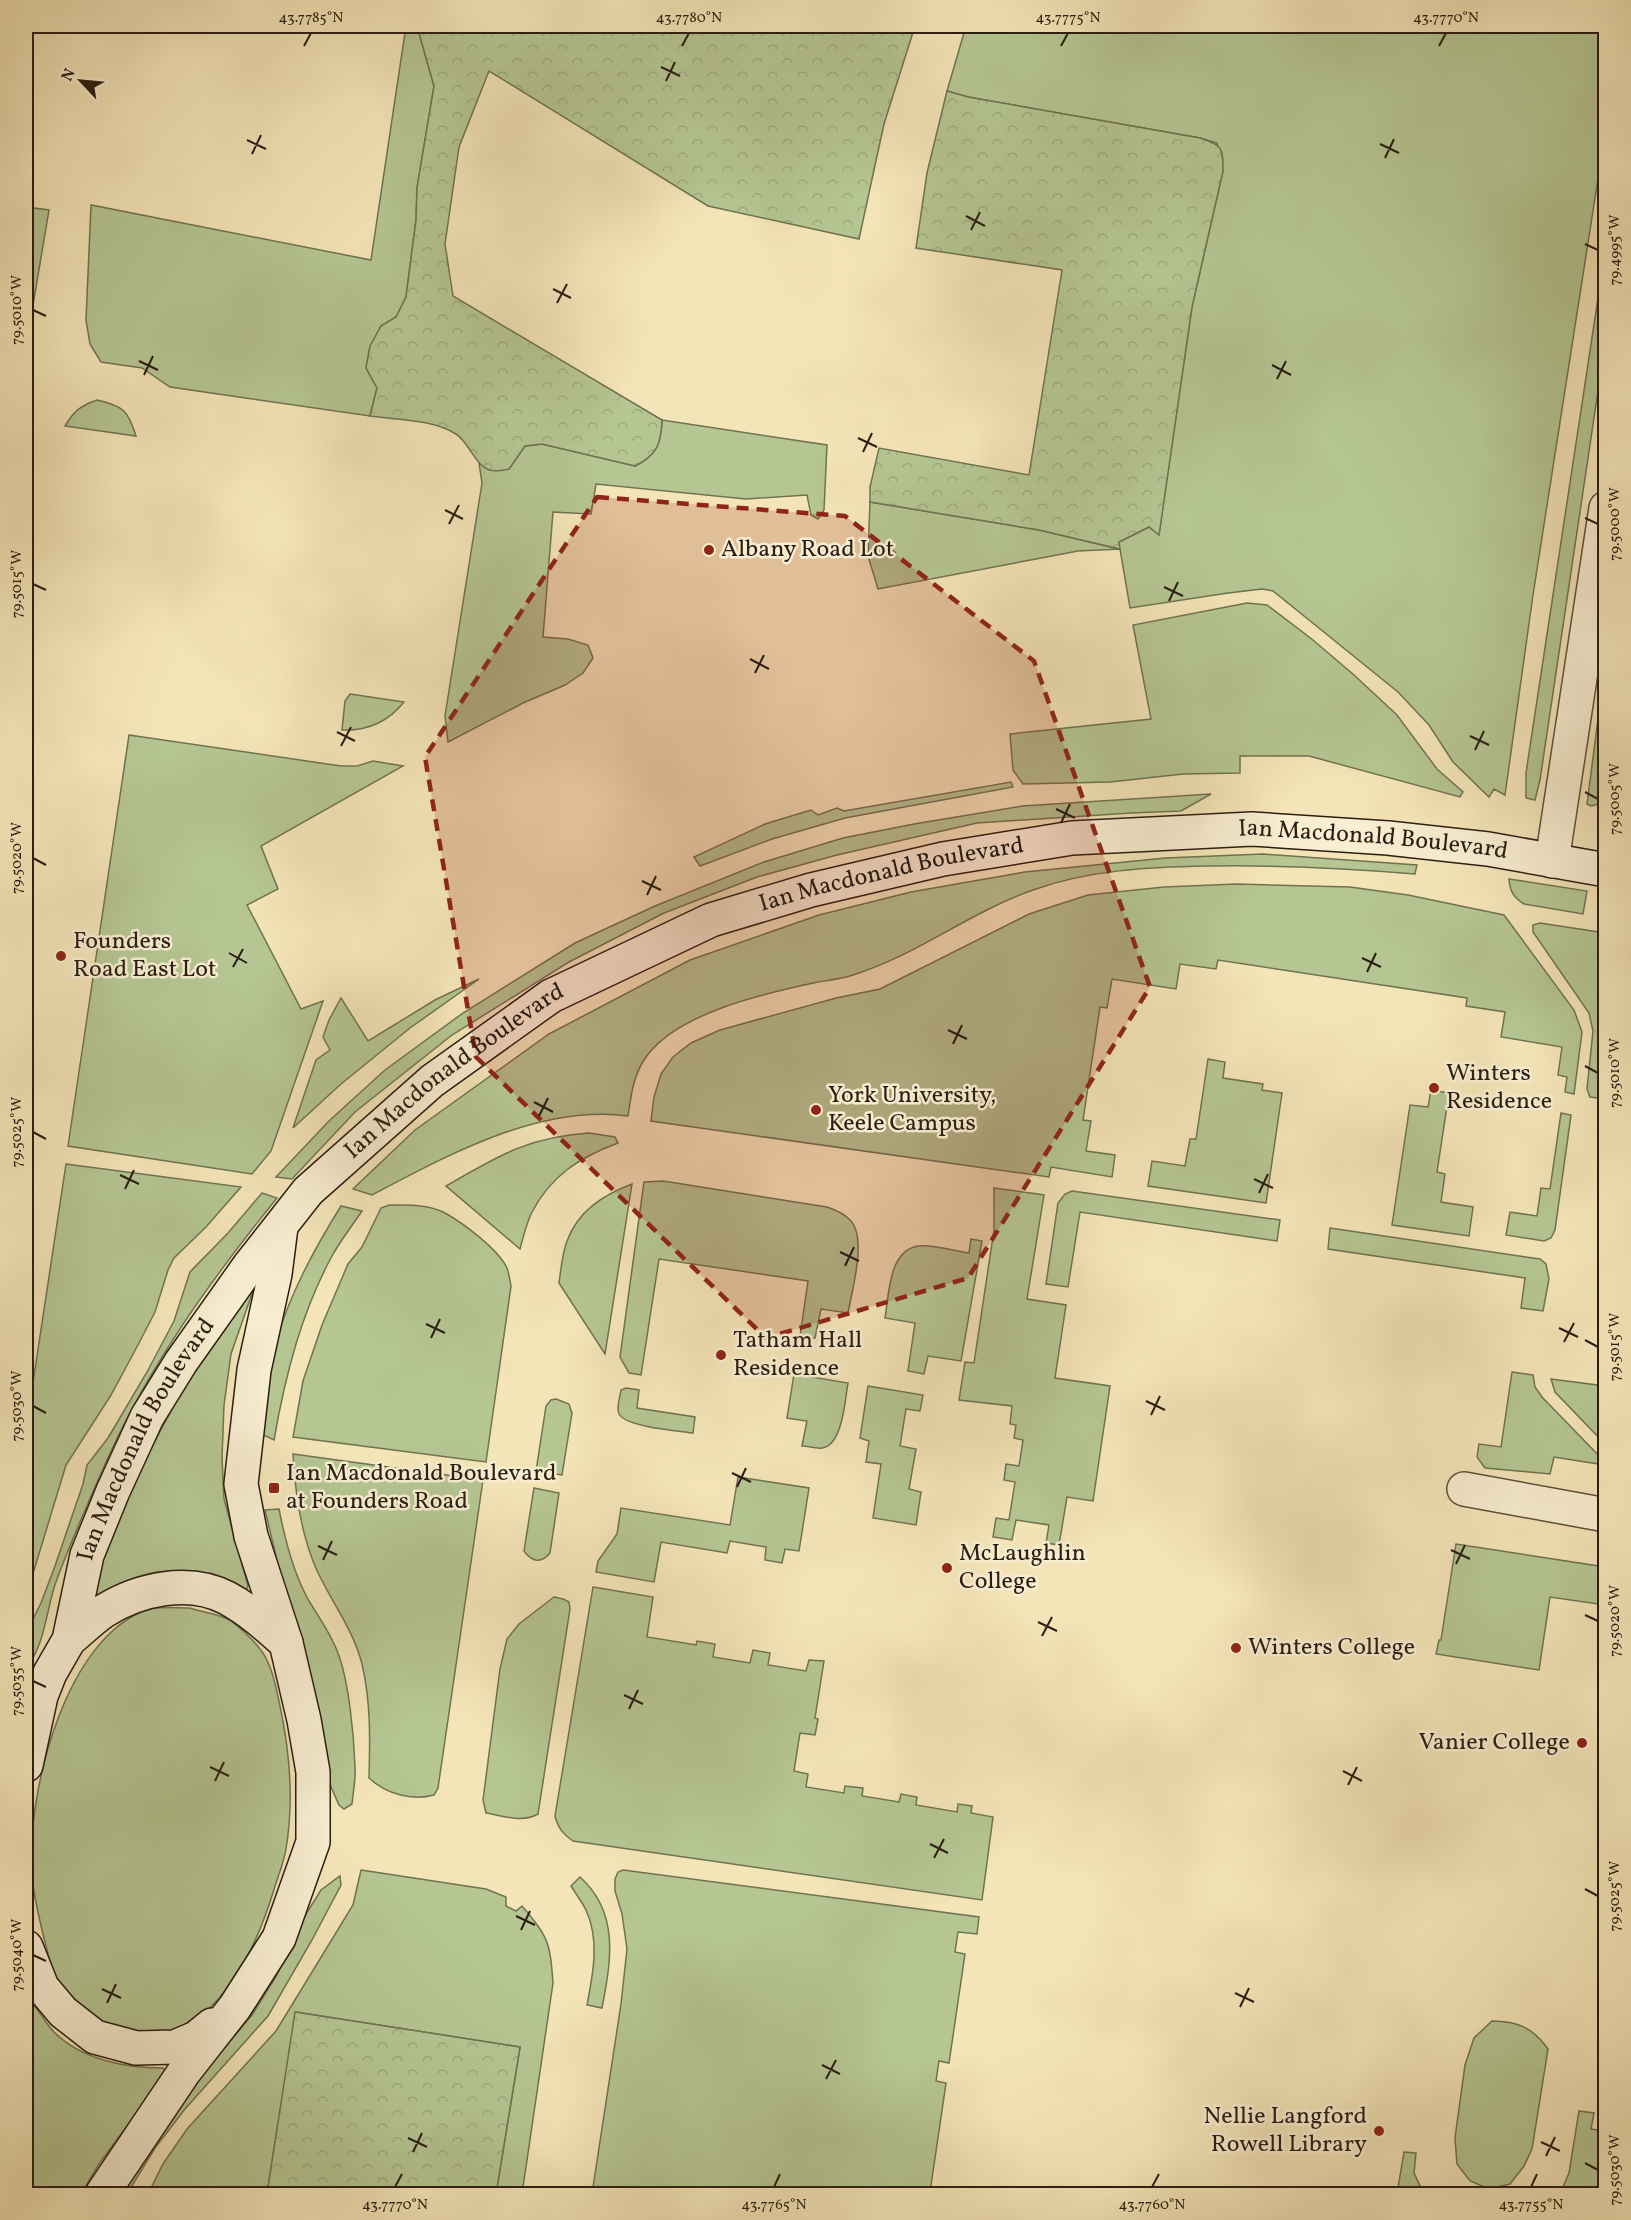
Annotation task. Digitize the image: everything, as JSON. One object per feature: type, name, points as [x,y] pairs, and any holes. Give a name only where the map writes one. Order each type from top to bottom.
[{"type":"street","points":[[1552,861],[1605,508]]},
{"type":"street","name":"Ian Macdonald Boulevard","points":[[26,1765],[33,1700],[69,1640],[87,1555],[147,1417],[181,1362],[249,1266],[308,1191],[432,1081],[551,996],[711,920],[811,890],[943,858],[1072,838],[1252,829],[1399,839],[1503,851],[1605,870]]},
{"type":"street","name":"Ian Macdonald Boulevard","points":[[102,2194],[184,2072],[235,2007],[279,1938],[313,1842],[313,1772],[304,1720],[285,1643],[251,1536],[241,1484],[254,1370],[275,1274],[281,1227]]},
{"type":"street","points":[[1464,1490],[1605,1515]]},
{"type":"street","name":"Ian Macdonald Boulevard","points":[[69,1640],[103,1612],[125,1600],[158,1588],[197,1590],[225,1597],[256,1616],[285,1643]]},
{"type":"street","name":"Ian Macdonald Boulevard","points":[[26,1947],[42,1987],[63,2012],[95,2037],[136,2048],[175,2047],[196,2038],[235,2007]]},
{"type":"highlighted area","points":[[597,497],[845,516],[1034,661],[1150,987],[968,1278],[766,1338],[476,1057],[425,757]]},
{"type":"green space","points":[[406,26],[417,26],[434,86],[417,188],[416,220],[406,297],[396,317],[381,326],[370,347],[366,368],[377,388],[370,416],[170,387],[142,368],[101,362],[90,344],[86,320],[91,205],[371,260]]},
{"type":"green space","points":[[417,26],[915,26],[884,124],[859,239],[708,206],[489,71],[459,147],[445,244],[453,296],[662,420],[656,448],[648,458],[635,466],[542,444],[525,446],[509,469],[494,471],[480,464],[461,438],[447,429],[414,421],[370,416],[377,388],[366,368],[370,346],[381,326],[396,317],[406,297],[416,220],[417,188],[434,86]]},
{"type":"green space","points":[[966,26],[1605,26],[1605,134],[1533,595],[1505,795],[1494,789],[1489,797],[1453,762],[1429,725],[1398,692],[1273,591],[1262,589],[1228,593],[1130,608],[1120,549],[1078,551],[878,589],[868,556],[870,502],[1039,530],[1119,549],[1119,542],[1149,527],[1159,534],[1192,307],[1223,171],[1217,143],[1200,138],[968,97],[947,91]]},
{"type":"green space","points":[[947,91],[968,97],[1200,138],[1217,145],[1222,152],[1223,171],[1192,307],[1159,535],[1149,527],[1119,542],[1120,549],[1039,530],[870,502],[870,487],[879,448],[1029,475],[1062,270],[916,248],[927,173]]},
{"type":"green space","points":[[26,207],[49,210],[33,305],[26,321]]},
{"type":"green space","points":[[1605,252],[1605,344],[1540,780],[1535,800],[1526,798],[1526,773]]},
{"type":"green space","points":[[97,400],[113,404],[123,410],[136,436],[65,426],[78,410]]},
{"type":"green space","points":[[662,420],[827,445],[824,510],[818,519],[811,515],[807,495],[746,499],[596,484],[591,514],[553,512],[543,637],[568,639],[588,645],[593,658],[583,673],[565,685],[523,703],[448,742],[445,716],[482,483],[479,463],[490,470],[509,469],[525,446],[542,444],[635,466],[648,458],[656,448]]},
{"type":"green space","points":[[1247,603],[1267,605],[1354,675],[1397,715],[1437,769],[1463,792],[1460,797],[1309,756],[1240,756],[1240,773],[1183,774],[1110,782],[1023,784],[1013,770],[1010,734],[1151,719],[1133,625]]},
{"type":"green space","points":[[1605,665],[1606,776],[1599,804],[1591,806],[1587,804]]},
{"type":"green space","points":[[350,694],[404,702],[391,715],[376,724],[360,729],[342,730],[345,701]]},
{"type":"green space","points":[[129,735],[341,766],[357,766],[373,761],[403,766],[261,846],[278,889],[247,905],[301,1009],[323,1001],[271,1151],[252,1174],[68,1146]]},
{"type":"green space","points":[[1011,782],[1013,787],[845,818],[772,839],[700,866],[694,857],[765,824],[811,810],[818,815],[837,808],[844,811]]},
{"type":"green space","points":[[1211,794],[1181,811],[977,823],[837,855],[757,877],[664,913],[569,962],[452,1035],[355,1112],[292,1179],[276,1177],[329,1121],[385,1070],[463,1013],[575,943],[655,906],[764,862],[843,838],[1022,806]]},
{"type":"green space","points":[[1263,854],[1417,865],[1415,874],[1285,867],[1163,867],[1097,874],[1054,883],[1010,899],[877,967],[844,978],[748,999],[699,1018],[677,1030],[658,1044],[640,1066],[633,1087],[628,1116],[595,1114],[528,1125],[463,1149],[372,1195],[353,1189],[415,1130],[549,1034],[690,960],[819,915],[911,892],[1025,872],[1165,858]]},
{"type":"green space","points":[[1509,879],[1587,891],[1583,914],[1524,904],[1513,893]]},
{"type":"green space","points":[[1237,884],[1350,887],[1408,895],[1504,915],[1574,1010],[1582,1032],[1574,1094],[1565,1092],[1567,1077],[1558,1075],[1562,1047],[1501,1037],[1505,1012],[1466,1006],[1467,998],[1218,960],[1216,969],[1180,964],[1176,989],[1112,979],[1107,1008],[1100,1007],[1083,1120],[1091,1121],[1086,1151],[1115,1155],[1112,1177],[1051,1167],[1049,1177],[651,1121],[654,1097],[661,1074],[673,1057],[691,1043],[720,1030],[836,998],[880,989],[1029,914],[1088,895],[1164,887]]},
{"type":"green space","points":[[1540,923],[1605,933],[1605,1099],[1590,1097],[1587,1089],[1593,1031],[1589,1013],[1533,932],[1533,925]]},
{"type":"green space","points":[[479,979],[410,1028],[341,1084],[293,1128],[316,1060],[330,1050],[323,1037],[341,998],[368,1041],[435,1000]]},
{"type":"green space","points":[[1208,1059],[1225,1062],[1223,1078],[1263,1084],[1262,1090],[1282,1093],[1266,1203],[1148,1186],[1152,1161],[1185,1166],[1190,1139],[1196,1139]]},
{"type":"green space","points":[[1431,1090],[1449,1093],[1437,1172],[1445,1174],[1441,1202],[1473,1207],[1469,1236],[1392,1225],[1410,1105],[1428,1107]]},
{"type":"green space","points":[[1561,1113],[1571,1115],[1555,1230],[1551,1238],[1544,1241],[1506,1235],[1510,1212],[1537,1216],[1541,1188],[1550,1189]]},
{"type":"green space","points":[[589,1133],[615,1137],[618,1143],[579,1162],[547,1189],[531,1214],[520,1249],[446,1186],[514,1150],[548,1139]]},
{"type":"green space","points":[[66,1164],[241,1187],[206,1227],[174,1258],[155,1312],[139,1343],[111,1395],[66,1465],[32,1577],[26,1588],[26,1429]]},
{"type":"green space","points":[[663,1181],[827,1207],[846,1216],[856,1229],[858,1240],[857,1265],[848,1313],[821,1309],[815,1338],[800,1336],[808,1281],[659,1259],[641,1375],[629,1373],[620,1357],[644,1182]]},
{"type":"green space","points":[[632,1184],[605,1354],[559,1283],[562,1262],[565,1246],[572,1230],[585,1213],[611,1193]]},
{"type":"green space","points":[[994,1188],[1044,1195],[1027,1299],[1066,1305],[1055,1378],[1110,1386],[1093,1501],[1067,1497],[1059,1545],[1046,1543],[1049,1525],[1016,1520],[1012,1540],[993,1537],[996,1518],[1009,1520],[1015,1482],[1004,1480],[1006,1464],[1019,1466],[1023,1440],[1014,1438],[1016,1425],[1010,1424],[1012,1406],[959,1400],[965,1362],[974,1363],[994,1230]]},
{"type":"green space","points":[[1072,1191],[1280,1220],[1277,1241],[1080,1212],[1068,1287],[1046,1284],[1058,1203],[1065,1194]]},
{"type":"green space","points":[[262,1193],[277,1198],[203,1295],[159,1362],[120,1432],[68,1551],[53,1590],[38,1648],[26,1668],[26,1633],[41,1603],[55,1566],[83,1484],[87,1465],[108,1438],[147,1372],[174,1321],[190,1272],[228,1233]]},
{"type":"green space","points":[[389,1205],[425,1207],[445,1213],[488,1245],[507,1268],[511,1286],[486,1462],[293,1437],[303,1381],[322,1325],[348,1264],[362,1247],[381,1208]]},
{"type":"green space","points":[[341,1206],[362,1211],[335,1250],[311,1300],[289,1369],[274,1440],[259,1433],[274,1347],[303,1274]]},
{"type":"green space","points":[[1330,1228],[1540,1259],[1546,1264],[1549,1279],[1543,1311],[1521,1308],[1525,1278],[1328,1249]]},
{"type":"green space","points":[[971,1239],[982,1241],[961,1361],[928,1356],[924,1374],[908,1371],[915,1323],[885,1318],[889,1287],[895,1265],[908,1250],[918,1246],[969,1253]]},
{"type":"green space","points":[[248,1288],[253,1291],[231,1354],[224,1405],[222,1458],[224,1499],[248,1586],[245,1593],[202,1577],[184,1572],[166,1571],[131,1580],[93,1605],[104,1552],[137,1475],[188,1379]]},
{"type":"green space","points":[[1512,1372],[1533,1375],[1535,1387],[1542,1397],[1605,1462],[1605,1465],[1554,1457],[1550,1474],[1485,1468],[1477,1457],[1479,1444],[1501,1447]]},
{"type":"green space","points":[[794,1374],[848,1383],[839,1430],[829,1445],[822,1448],[802,1446],[807,1421],[787,1418]]},
{"type":"green space","points":[[1551,1379],[1605,1386],[1605,1444],[1555,1392]]},
{"type":"green space","points":[[868,1386],[923,1395],[920,1411],[906,1409],[900,1446],[916,1449],[909,1489],[921,1492],[916,1525],[873,1518],[881,1464],[866,1462],[869,1441],[860,1438]]},
{"type":"green space","points":[[626,1388],[639,1390],[637,1408],[695,1417],[693,1433],[653,1428],[624,1418],[618,1412],[618,1406],[621,1390]]},
{"type":"green space","points":[[556,1399],[569,1404],[572,1413],[562,1475],[536,1471],[546,1406],[551,1400]]},
{"type":"green space","points":[[293,1454],[483,1480],[438,1788],[434,1795],[417,1797],[400,1795],[383,1788],[369,1778],[370,1736],[362,1664],[353,1638],[310,1552],[299,1511]]},
{"type":"green space","points":[[738,1477],[809,1488],[799,1551],[785,1549],[782,1563],[765,1560],[766,1547],[730,1541],[727,1553],[661,1542],[654,1582],[596,1572],[598,1561],[617,1534],[621,1508],[730,1525]]},
{"type":"green space","points":[[534,1488],[559,1493],[550,1553],[540,1560],[530,1558],[524,1551]]},
{"type":"green space","points":[[279,1509],[298,1579],[335,1646],[342,1665],[352,1725],[355,1772],[352,1804],[344,1809],[339,1805],[331,1787],[265,1510]]},
{"type":"green space","points":[[1456,1544],[1605,1567],[1605,1605],[1550,1597],[1539,1670],[1436,1654],[1439,1640],[1441,1640]]},
{"type":"green space","points":[[593,1587],[653,1597],[647,1637],[696,1645],[697,1641],[715,1644],[713,1657],[750,1663],[753,1650],[770,1653],[768,1665],[806,1671],[809,1660],[824,1661],[815,1718],[818,1719],[815,1735],[800,1733],[794,1771],[808,1774],[806,1787],[844,1793],[845,1786],[863,1788],[862,1796],[899,1802],[901,1794],[917,1797],[916,1805],[957,1812],[958,1804],[972,1806],[971,1813],[993,1817],[982,1900],[573,1841],[569,1838],[559,1827],[555,1816]]},
{"type":"green space","points":[[554,1597],[569,1602],[570,1609],[538,1814],[519,1818],[486,1813],[483,1800],[500,1669],[507,1639],[519,1624]]},
{"type":"green space","points":[[190,1608],[231,1621],[254,1642],[268,1662],[277,1691],[290,1777],[290,1813],[286,1849],[257,1936],[228,1987],[210,2008],[188,2024],[163,2033],[135,2033],[114,2028],[84,2012],[69,1997],[58,1981],[40,1922],[32,1877],[33,1828],[46,1755],[58,1717],[74,1682],[94,1651],[118,1626],[146,1610]]},
{"type":"green space","points":[[361,1870],[486,1889],[506,1897],[506,1906],[516,1911],[522,1906],[543,1933],[551,1958],[553,1983],[522,2194],[496,2194],[520,2047],[296,2012],[267,2194],[148,2194],[163,2164],[187,2129],[276,2031],[353,1905]]},
{"type":"green space","points":[[623,1870],[979,1917],[977,1934],[958,1932],[955,1952],[965,1954],[949,2063],[939,2061],[936,2081],[946,2083],[930,2192],[921,2190],[920,2194],[592,2194],[621,2004],[627,1949],[622,1914],[615,1891],[615,1879],[618,1872]]},
{"type":"green space","points":[[340,1876],[341,1885],[268,2016],[185,2109],[155,2148],[127,2194],[121,2194],[172,2110],[252,2015],[277,1975],[301,1922],[321,1890]]},
{"type":"green space","points":[[580,1877],[593,1891],[602,1906],[607,1922],[610,1955],[602,2008],[587,2005],[594,1945],[586,1910],[571,1886]]},
{"type":"green space","points":[[26,1996],[47,2024],[65,2042],[91,2056],[120,2064],[163,2068],[166,2073],[99,2164],[81,2194],[26,2194]]},
{"type":"green space","points":[[295,2012],[520,2047],[496,2194],[267,2194]]},
{"type":"green space","points":[[1492,2021],[1510,2022],[1524,2027],[1537,2036],[1548,2049],[1532,2149],[1524,2166],[1510,2184],[1489,2189],[1470,2181],[1457,2164],[1455,2138],[1465,2065],[1474,2038]]},
{"type":"green space","points":[[1579,2111],[1594,2113],[1591,2129],[1605,2131],[1605,2194],[1560,2194],[1569,2173]]},
{"type":"green space","points":[[1404,2152],[1416,2153],[1414,2173],[1424,2194],[1397,2194]]},
{"type":"place","name":"Albany Road Lot","points":[[709,550]]},
{"type":"place","name":"Founders Road East Lot","points":[[61,956]]},
{"type":"place","name":"Winters Residence","points":[[1434,1088]]},
{"type":"place","name":"York University, Keele Campus","points":[[816,1110]]},
{"type":"place","name":"Tatham Hall Residence","points":[[721,1355]]},
{"type":"place","name":"Ian Macdonald Boulevard at Founders Road","points":[[274,1488]]},
{"type":"place","name":"McLaughlin College","points":[[947,1568]]},
{"type":"place","name":"Winters College","points":[[1236,1648]]},
{"type":"place","name":"Vanier College","points":[[1582,1743]]},
{"type":"place","name":"Nellie Langford Rowell Library","points":[[1379,2131]]}]
